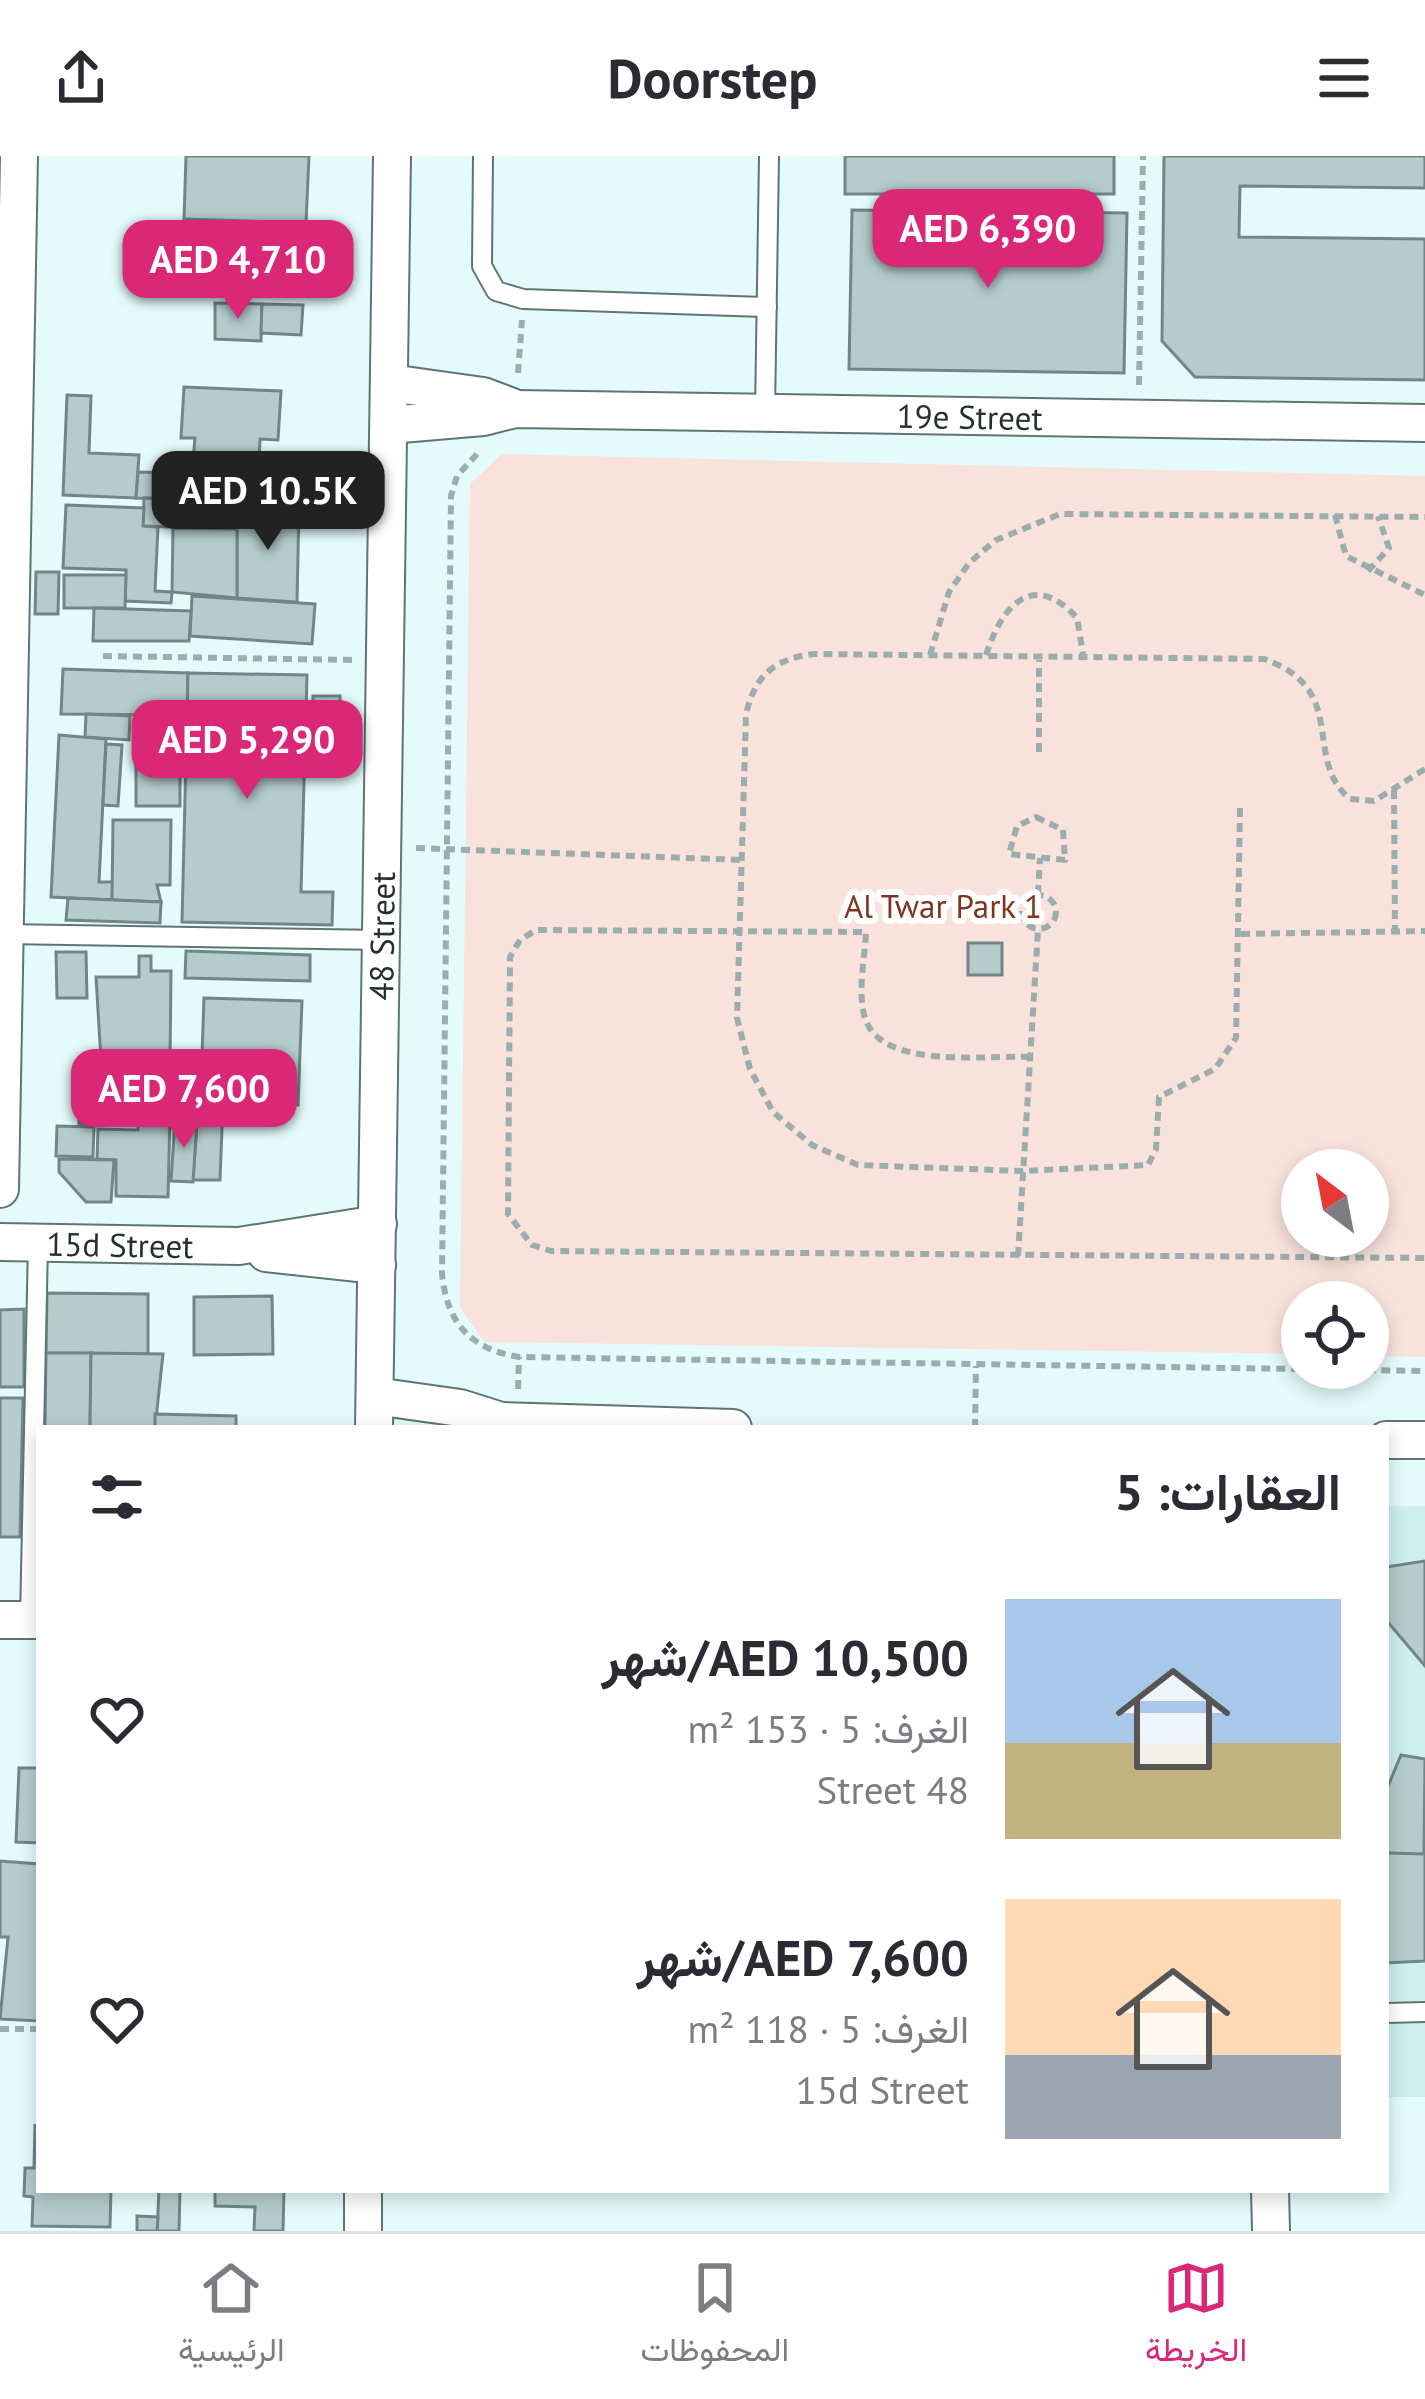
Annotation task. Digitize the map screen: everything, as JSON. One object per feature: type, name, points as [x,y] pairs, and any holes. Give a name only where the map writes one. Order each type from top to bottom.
[{"type":"street","points":[[0,1189],[7,386],[19,156]]},
{"type":"street","name":"48 Street","points":[[375,1412],[392,156]]},
{"type":"street","name":"19e Street","points":[[390,383],[483,396],[515,409]]},
{"type":"street","name":"19e Street","points":[[389,425],[515,409],[1425,423]]},
{"type":"street","name":"15d Street","points":[[239,1246],[378,1224]]},
{"type":"street","name":"15d Street","points":[[0,1242],[239,1246],[377,1264]]},
{"type":"street","points":[[375,1412],[460,1408],[489,1425]]},
{"type":"street","points":[[1389,1440],[1425,1440]]},
{"type":"street","points":[[363,2193],[363,2231]]},
{"type":"street","points":[[1270,2193],[1270,2231]]},
{"type":"lane","points":[[482,156],[482,266],[496,291],[524,299],[767,307]]},
{"type":"lane","points":[[765,413],[769,156]]},
{"type":"lane","points":[[4,934],[383,940]]},
{"type":"lane","points":[[23,1620],[38,1244]]},
{"type":"lane","points":[[1389,2013],[1425,2012]]},
{"type":"path","points":[[1138,418],[1143,156]]},
{"type":"path","points":[[487,447],[470,458],[451,496],[442,1274],[454,1323],[472,1342],[494,1353],[519,1357],[1425,1371]]},
{"type":"path","points":[[930,655],[949,592],[969,563],[1026,524],[1060,514],[1425,517]]},
{"type":"path","points":[[1335,515],[1346,556],[1425,596]]},
{"type":"path","points":[[1368,571],[1389,548],[1378,517]]},
{"type":"path","points":[[986,657],[1001,614],[1031,596],[1065,604],[1077,618],[1084,660]]},
{"type":"path","points":[[103,656],[386,661]]},
{"type":"path","points":[[1240,808],[1236,1038],[1215,1069],[1159,1096],[1155,1159],[1140,1168],[1023,1171],[858,1165],[812,1145],[773,1112],[750,1069],[737,1018],[746,715],[760,678],[794,656],[1264,659],[1289,668],[1309,686],[1321,710],[1340,791],[1350,800],[1374,801],[1425,770]]},
{"type":"path","points":[[1039,658],[1039,752]]},
{"type":"path","points":[[1394,790],[1395,930]]},
{"type":"path","points":[[1036,817],[1056,823],[1067,840],[1065,860],[1040,858],[1009,854],[1017,826],[1036,817]]},
{"type":"path","points":[[384,847],[742,860]]},
{"type":"path","points":[[1038,894],[1048,896],[1058,912],[1048,928],[1029,927],[1022,912],[1038,894],[1040,858]]},
{"type":"path","points":[[1018,1256],[1038,929]]},
{"type":"path","points":[[1030,1057],[899,1053],[875,1038],[865,1018],[866,932],[536,930],[520,940],[508,976],[508,1214],[517,1232],[551,1251],[1425,1258]]},
{"type":"path","points":[[1240,934],[1425,931]]},
{"type":"path","points":[[975,1425],[976,1364]]},
{"type":"path","points":[[0,2029],[36,2029]]},
{"type":"shaded area","points":[[1389,1506],[1425,1506],[1425,2097],[1389,2097]]},
{"type":"green space","name":"Al Twar Park 1","points":[[502,454],[1425,476],[1425,1357],[1389,1356],[1389,1281],[1281,1281],[1281,1354],[484,1342],[460,1307],[470,484]]},
{"type":"building","points":[[186,156],[309,156],[306,223],[184,219]]},
{"type":"building","points":[[845,156],[1114,156],[1114,194],[845,194]]},
{"type":"building","points":[[1164,156],[1425,156],[1425,188],[1240,186],[1239,237],[1425,239],[1425,380],[1195,377],[1162,341]]},
{"type":"building","points":[[852,210],[1127,213],[1124,373],[849,369]]},
{"type":"building","points":[[215,303],[262,304],[261,341],[215,339]]},
{"type":"building","points":[[262,304],[303,305],[301,335],[261,333]]},
{"type":"building","points":[[184,387],[281,391],[278,440],[260,439],[259,464],[193,461],[195,438],[181,438]]},
{"type":"building","points":[[67,395],[91,396],[89,453],[139,455],[136,498],[63,495]]},
{"type":"building","points":[[138,472],[248,475],[246,501],[136,498]]},
{"type":"building","points":[[144,498],[216,500],[216,529],[143,526]]},
{"type":"building","points":[[221,501],[233,501],[233,529],[221,530]]},
{"type":"building","points":[[66,505],[144,508],[143,526],[158,527],[155,591],[172,592],[171,603],[125,601],[126,570],[63,568]]},
{"type":"building","points":[[237,507],[299,507],[297,602],[237,598]]},
{"type":"building","points":[[173,528],[237,529],[237,598],[172,592]]},
{"type":"building","points":[[36,572],[59,572],[58,614],[35,614]]},
{"type":"building","points":[[64,575],[126,575],[125,608],[64,608]]},
{"type":"building","points":[[192,596],[315,604],[312,644],[190,636]]},
{"type":"building","points":[[94,608],[191,611],[189,641],[93,641]]},
{"type":"building","points":[[63,669],[188,673],[187,715],[61,714]]},
{"type":"building","points":[[188,673],[307,675],[301,892],[333,892],[332,925],[182,922]]},
{"type":"building","points":[[313,696],[340,696],[340,756],[313,755]]},
{"type":"building","points":[[86,714],[130,716],[129,740],[85,737]]},
{"type":"building","points":[[149,724],[181,725],[180,747],[148,745]]},
{"type":"building","points":[[59,735],[106,739],[99,882],[113,882],[112,900],[51,897]]},
{"type":"building","points":[[106,744],[122,745],[118,806],[103,805]]},
{"type":"building","points":[[136,745],[180,747],[180,806],[136,806]]},
{"type":"building","points":[[113,820],[171,820],[170,885],[157,885],[161,902],[112,900]]},
{"type":"building","points":[[68,898],[161,902],[160,923],[66,920]]},
{"type":"building","points":[[968,943],[1002,943],[1002,975],[968,975]]},
{"type":"building","points":[[186,951],[310,955],[310,981],[185,978]]},
{"type":"building","points":[[56,952],[86,952],[87,998],[57,998]]},
{"type":"building","points":[[139,956],[151,956],[151,971],[171,971],[170,1061],[101,1060],[96,977],[139,977]]},
{"type":"building","points":[[204,998],[302,1001],[298,1105],[252,1104],[253,1078],[224,1077],[220,1180],[193,1180],[197,1121],[175,1119],[177,1083],[201,1084]]},
{"type":"building","points":[[128,1064],[129,1122],[97,1123],[97,1104],[116,1104],[115,1084],[100,1084],[99,1065]]},
{"type":"building","points":[[139,1080],[177,1080],[177,1117],[170,1117],[168,1197],[116,1196],[116,1160],[97,1159],[98,1129],[138,1130]]},
{"type":"building","points":[[97,1104],[97,1123],[79,1124],[78,1106]]},
{"type":"building","points":[[175,1119],[197,1121],[193,1182],[171,1181]]},
{"type":"building","points":[[57,1126],[94,1127],[93,1157],[56,1156]]},
{"type":"building","points":[[59,1159],[114,1160],[111,1202],[86,1202],[59,1172]]},
{"type":"building","points":[[47,1293],[148,1294],[148,1354],[46,1353]]},
{"type":"building","points":[[272,1296],[273,1354],[194,1355],[194,1297]]},
{"type":"building","points":[[24,1309],[24,1387],[0,1387],[0,1310]]},
{"type":"building","points":[[46,1353],[91,1353],[90,1425],[45,1425]]},
{"type":"building","points":[[91,1353],[163,1354],[155,1425],[90,1425]]},
{"type":"building","points":[[0,1398],[23,1398],[20,1537],[0,1537]]},
{"type":"building","points":[[155,1414],[236,1416],[236,1425],[155,1425]]},
{"type":"building","points":[[1425,1561],[1425,1666],[1389,1624],[1389,1567]]},
{"type":"building","points":[[1401,1755],[1425,1759],[1424,1855],[1389,1853],[1389,1784]]},
{"type":"building","points":[[19,1768],[36,1768],[36,1843],[16,1842]]},
{"type":"building","points":[[1389,1853],[1425,1854],[1425,1961],[1389,1963]]},
{"type":"building","points":[[0,1861],[36,1864],[36,2021],[0,2019],[8,1937],[0,1937]]},
{"type":"building","points":[[35,2124],[36,2193],[111,2193],[110,2227],[32,2226],[33,2197],[24,2196],[25,2168],[34,2168]]},
{"type":"building","points":[[159,2193],[180,2193],[179,2231],[157,2231]]},
{"type":"building","points":[[215,2193],[284,2193],[283,2231],[254,2231],[255,2207],[215,2206]]},
{"type":"building","points":[[137,2216],[158,2217],[157,2231],[137,2231]]}]
